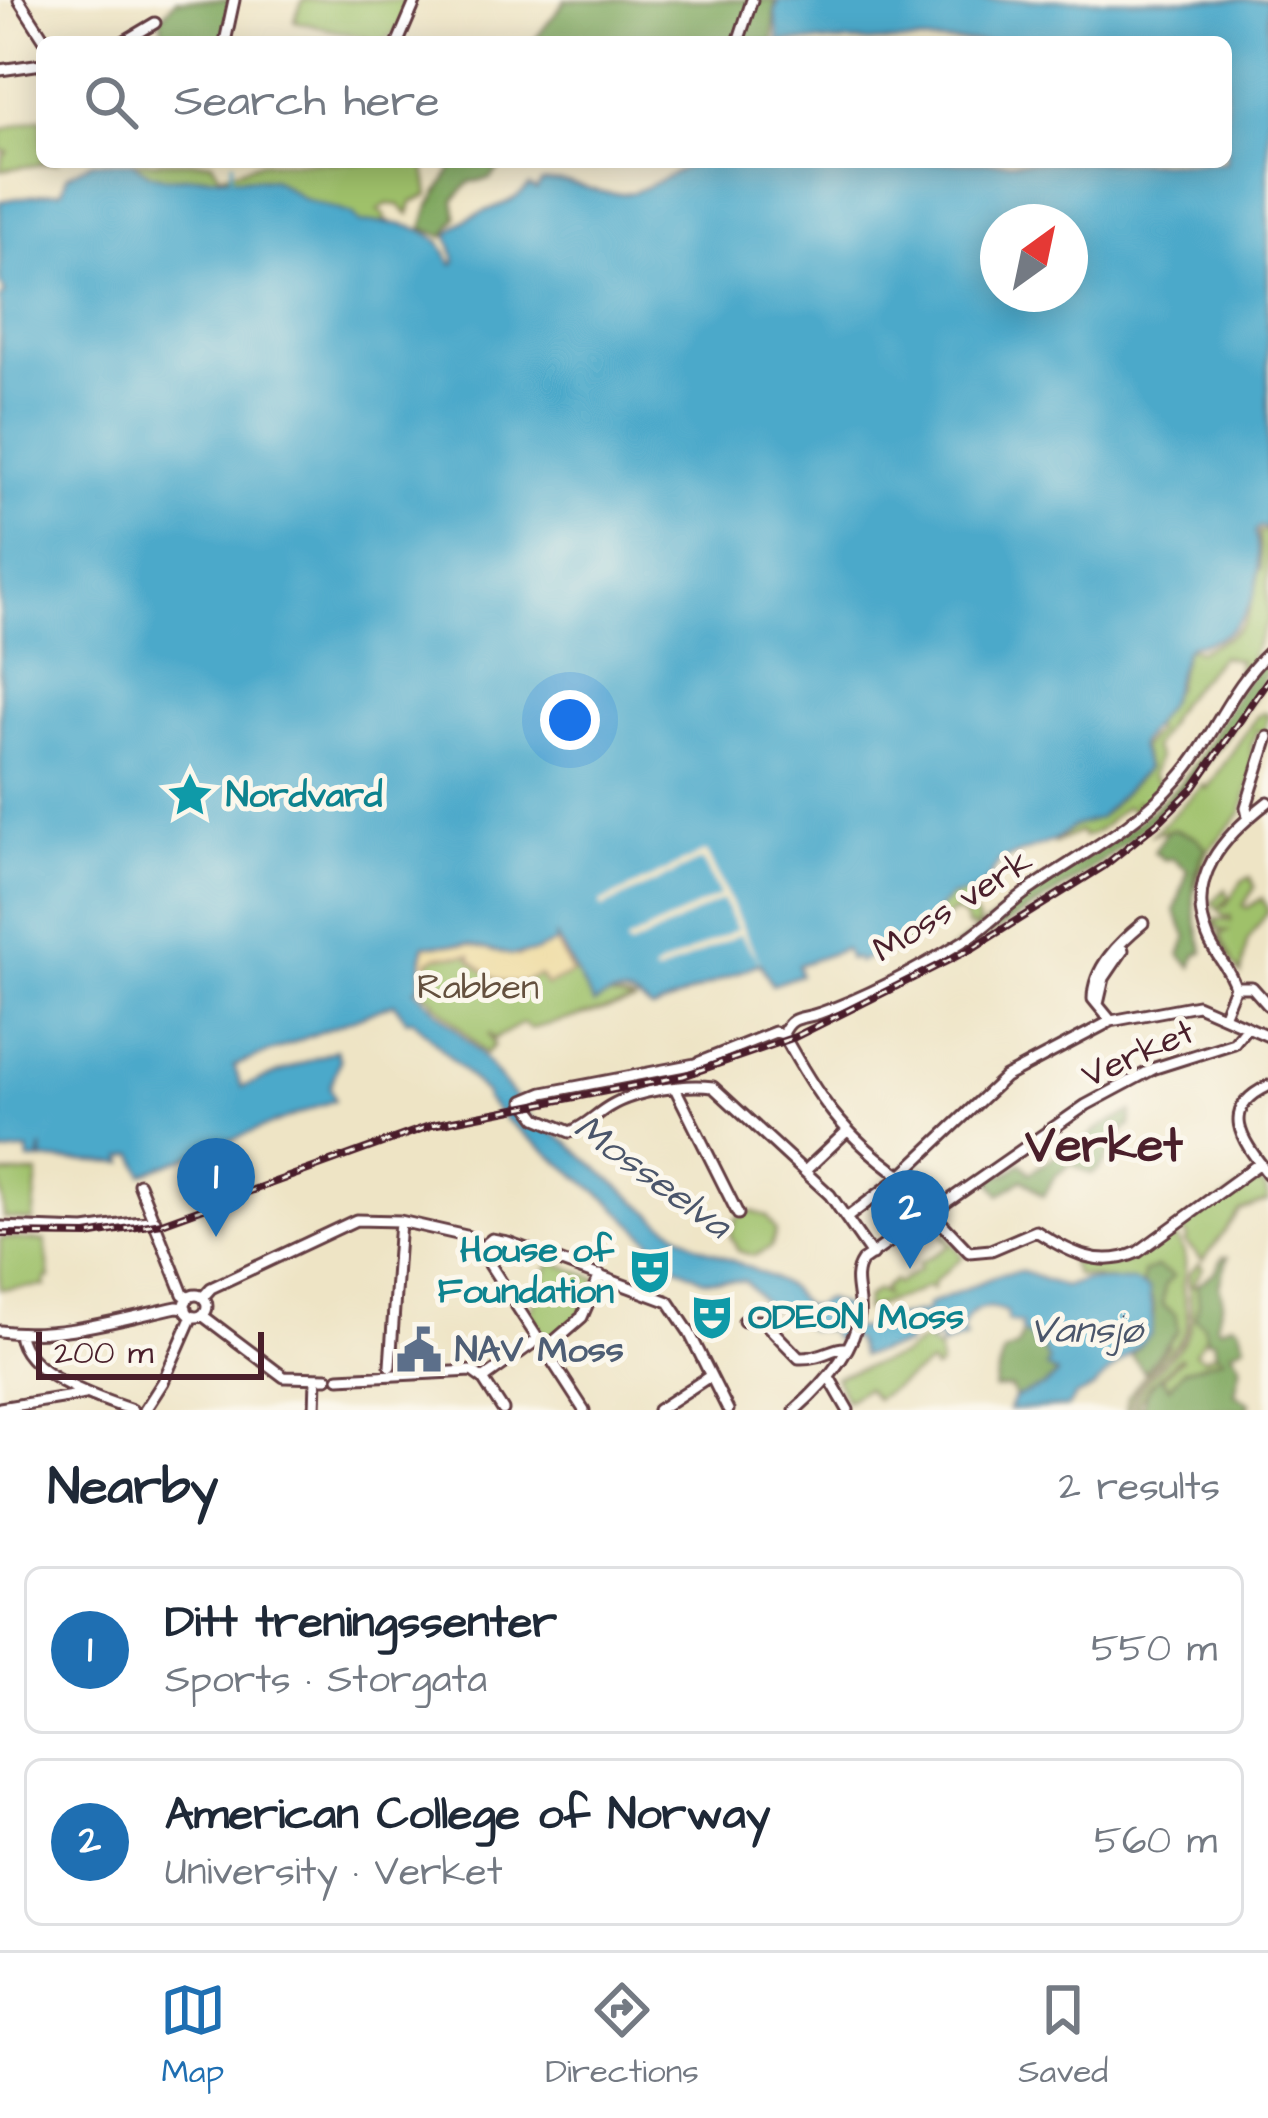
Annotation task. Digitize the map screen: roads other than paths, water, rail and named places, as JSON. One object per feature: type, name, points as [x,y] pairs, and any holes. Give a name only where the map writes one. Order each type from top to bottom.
[{"type":"street","points":[[19,0],[42,36]]},
{"type":"street","points":[[226,36],[234,0]]},
{"type":"street","points":[[401,36],[416,0]]},
{"type":"street","points":[[740,36],[752,0]]},
{"type":"street","points":[[133,36],[155,23]]},
{"type":"street","points":[[0,70],[36,65]]},
{"type":"street","name":"Moss verk","points":[[676,1090],[614,1104],[578,1130],[562,1131],[537,1118],[524,1101],[543,1093],[704,1061],[775,1032],[783,1034],[791,1019],[818,1014],[857,997],[964,940],[1036,885],[1133,823],[1195,759],[1248,671],[1268,653]]},
{"type":"street","points":[[1248,818],[1246,807],[1268,737]]},
{"type":"street","points":[[1235,987],[1207,937],[1201,895],[1212,857],[1268,802]]},
{"type":"street","points":[[1111,1021],[1098,1004],[1108,971],[1146,919]]},
{"type":"street","points":[[1235,987],[1252,987],[1268,1005]]},
{"type":"street","points":[[1223,1016],[1235,987]]},
{"type":"street","name":"Verket","points":[[848,1216],[901,1176],[1005,1077],[1111,1021],[1197,1005],[1268,1036]]},
{"type":"street","name":"Verket","points":[[872,1255],[1086,1105],[1168,1063],[1234,1043],[1246,1028]]},
{"type":"street","points":[[783,1034],[808,1082],[846,1132],[901,1176]]},
{"type":"street","points":[[1268,1085],[1245,1102],[1239,1122],[1242,1138],[1268,1174]]},
{"type":"street","points":[[738,1214],[676,1090],[713,1087],[806,1170],[848,1216],[872,1255],[855,1273],[860,1314],[851,1338],[829,1377],[795,1410]]},
{"type":"street","points":[[806,1170],[846,1132]]},
{"type":"street","points":[[933,1214],[969,1252],[991,1250],[1036,1231],[1069,1252],[1120,1259],[1138,1252],[1259,1163]]},
{"type":"street","points":[[139,1184],[192,1309],[284,1377],[472,1371],[483,1379],[502,1410]]},
{"type":"street","points":[[0,1227],[85,1230],[155,1220]]},
{"type":"street","points":[[145,1410],[163,1382],[192,1309],[207,1293],[356,1220],[400,1221],[477,1244],[492,1239],[652,1293],[672,1304],[728,1410]]},
{"type":"street","points":[[390,1366],[400,1221]]},
{"type":"street","points":[[477,1244],[584,1410]]},
{"type":"street","points":[[483,1379],[582,1318],[600,1275]]},
{"type":"street","points":[[0,1331],[19,1334],[192,1309],[207,1305],[207,1293]]},
{"type":"street","points":[[744,1321],[763,1321],[799,1358],[825,1357],[851,1338]]},
{"type":"street","points":[[19,1334],[25,1354],[85,1394],[132,1410]]},
{"type":"street","points":[[658,1410],[710,1376]]},
{"type":"street","points":[[829,1377],[848,1410]]},
{"type":"street","points":[[315,1410],[328,1378]]},
{"type":"street","points":[[0,1394],[2,1408],[85,1394]]},
{"type":"water","name":"Vansjø","points":[[778,0],[1268,0],[1268,529],[1260,527],[1255,532],[1259,570],[1250,606],[1227,632],[1185,651],[1168,703],[1139,745],[1146,769],[1098,819],[1000,861],[973,892],[950,897],[922,925],[858,962],[849,960],[845,949],[798,965],[800,975],[772,985],[760,963],[652,1010],[624,995],[594,1004],[555,935],[556,942],[535,952],[511,955],[469,944],[424,945],[415,989],[479,1052],[532,1119],[658,1219],[696,1245],[773,1278],[804,1305],[826,1299],[847,1307],[851,1328],[868,1329],[879,1320],[927,1311],[927,1305],[1000,1274],[1021,1271],[1064,1287],[1084,1280],[1133,1281],[1149,1290],[1151,1334],[1093,1388],[1075,1397],[1068,1407],[1009,1410],[1014,1398],[1045,1386],[1057,1374],[1046,1367],[1049,1362],[1043,1348],[1021,1332],[1021,1324],[1008,1321],[1007,1312],[975,1311],[962,1329],[966,1338],[939,1347],[943,1341],[936,1337],[931,1344],[930,1325],[910,1334],[906,1345],[861,1356],[855,1340],[846,1336],[835,1340],[828,1330],[809,1330],[776,1305],[771,1311],[745,1281],[703,1280],[677,1266],[609,1201],[506,1120],[394,1003],[234,1066],[242,1087],[336,1050],[340,1060],[330,1087],[335,1100],[143,1174],[135,1154],[123,1157],[125,1163],[42,1160],[42,1147],[39,1160],[29,1160],[28,1150],[0,1154],[0,298],[5,293],[0,282],[0,201],[62,191],[67,176],[81,168],[141,168],[165,178],[273,179],[304,199],[352,214],[360,223],[389,223],[429,234],[453,264],[448,236],[456,227],[510,201],[529,186],[536,190],[542,182],[617,194],[648,186],[685,168],[1232,168],[1232,36],[778,36],[775,13]]},
{"type":"waterway","points":[[231,178],[232,168]]},
{"type":"railway","points":[[0,1234],[87,1235],[162,1223],[432,1125],[683,1076],[795,1037],[971,949],[1104,866],[1194,787],[1268,680]]},
{"type":"place","name":"Nordvard","points":[[190,795]]},
{"type":"place","name":"Ditt treningssenter","points":[[216,1237]]},
{"type":"place","name":"American College of Norway","points":[[910,1269]]},
{"type":"place","name":"House of Foundation","points":[[650,1271]]},
{"type":"place","name":"ODEON Moss","points":[[712,1317]]},
{"type":"place","name":"NAV Moss","points":[[419,1350]]},
{"type":"district","name":"Verket","points":[[1104,1147]]},
{"type":"park label","name":"Rabben","points":[[478,987]]},
{"type":"water label","name":"Mosseelva","points":[[652,1177]]}]
